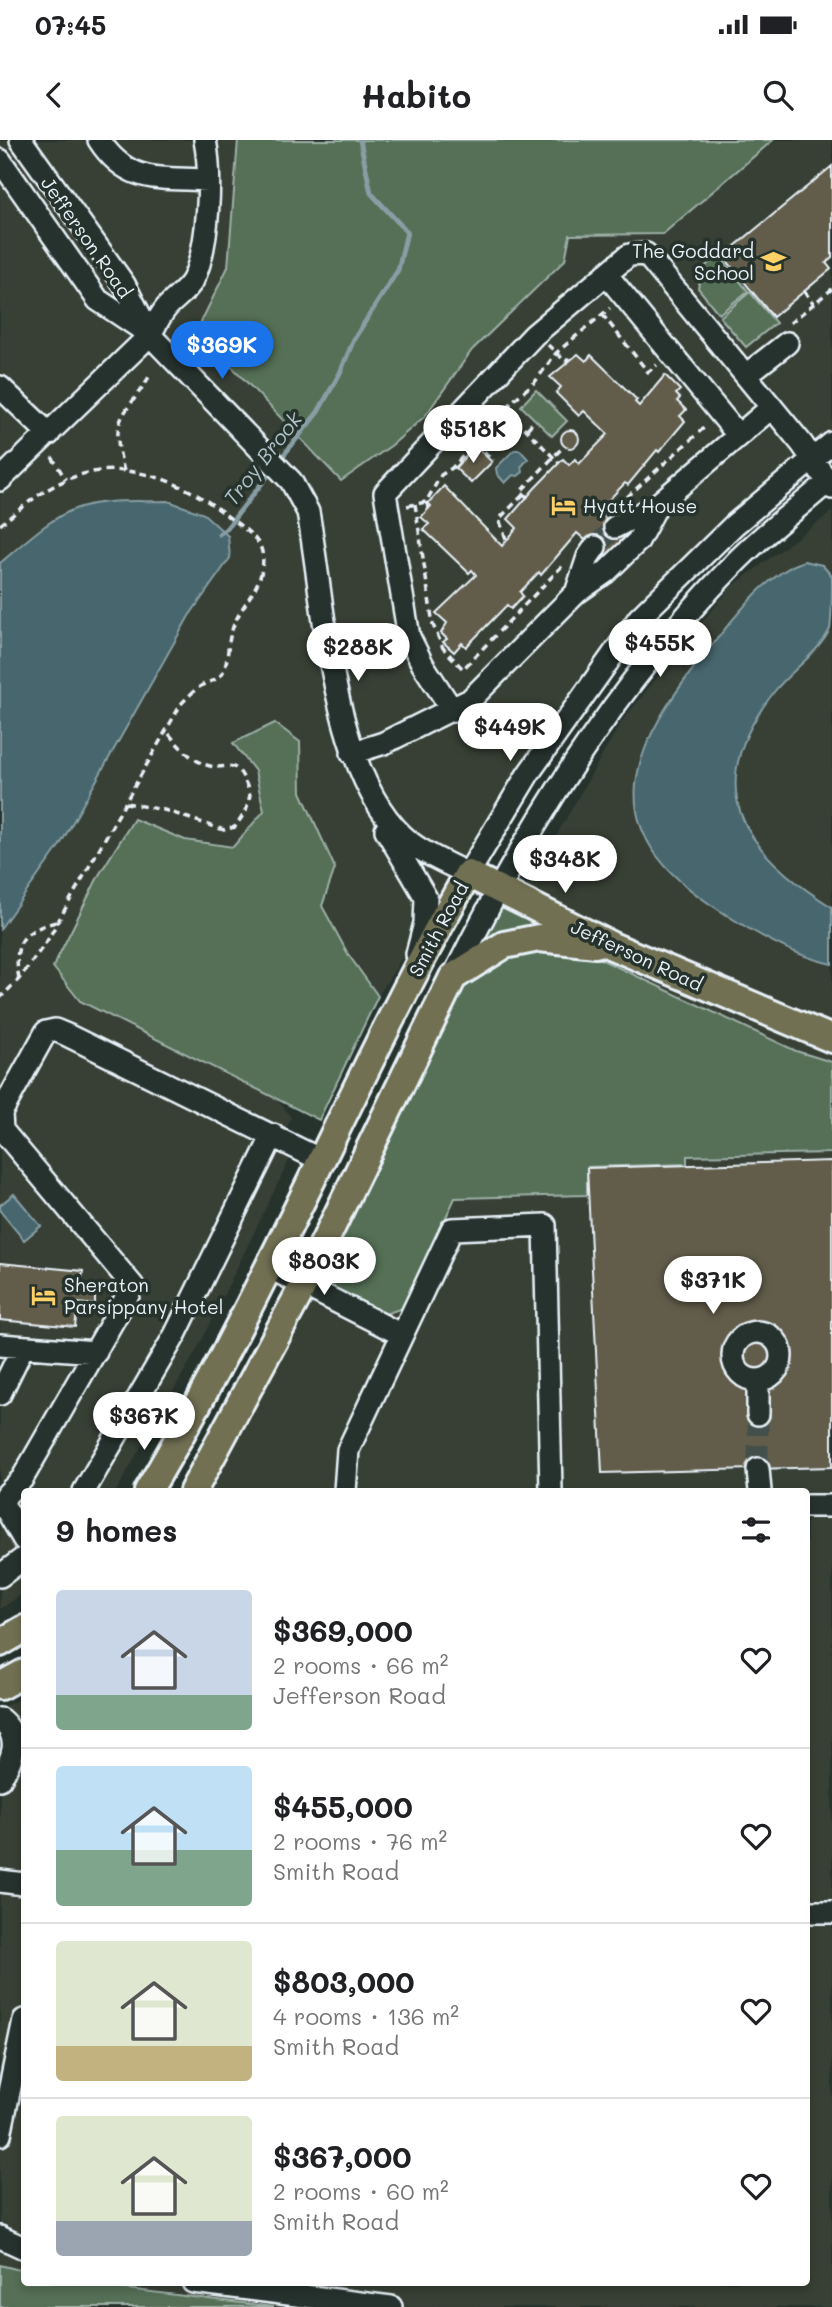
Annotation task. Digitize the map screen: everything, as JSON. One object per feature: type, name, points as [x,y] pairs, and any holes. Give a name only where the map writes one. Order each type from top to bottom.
[{"type":"main road","name":"Jefferson Road","points":[[468,874],[612,946],[832,1039]]},
{"type":"main road","name":"Smith Road","points":[[150,1488],[270,1268],[321,1160],[468,874]]},
{"type":"main road","points":[[453,977],[504,945],[539,938],[612,946]]},
{"type":"main road","name":"Smith Road","points":[[195,1488],[231,1425],[303,1285],[453,977]]},
{"type":"main road","points":[[0,1643],[21,1631]]},
{"type":"main road","points":[[0,1686],[21,1675]]},
{"type":"street","name":"Jefferson Road","points":[[21,140],[124,284],[150,335]]},
{"type":"street","points":[[99,140],[125,170],[146,176],[208,180]]},
{"type":"street","points":[[0,480],[50,445],[150,335],[165,309],[191,283],[198,266],[208,180],[205,140]]},
{"type":"street","name":"Jefferson Road","points":[[0,160],[98,300],[150,335],[290,481],[308,512],[341,712],[352,753],[387,816],[411,842],[468,874]]},
{"type":"street","points":[[453,711],[422,665],[409,637],[385,493],[534,335],[629,256],[646,254],[772,407],[830,483]]},
{"type":"street","points":[[606,274],[738,435]]},
{"type":"street","points":[[746,375],[786,334]]},
{"type":"street","points":[[0,387],[50,445]]},
{"type":"street","points":[[615,527],[657,505],[772,407]]},
{"type":"street","name":"Smith Road","points":[[468,874],[528,774],[639,618],[734,525],[832,443]]},
{"type":"street","name":"Smith Road","points":[[453,977],[497,888],[549,800],[633,678],[734,563],[830,483]]},
{"type":"street","points":[[352,753],[384,743],[453,711],[470,700],[576,593],[606,572],[638,541],[657,505]]},
{"type":"street","points":[[576,593],[588,557],[595,547]]},
{"type":"street","points":[[363,777],[369,801],[426,898],[425,923],[407,989]]},
{"type":"street","points":[[21,1532],[8,1496],[133,1286],[11,1144],[2,1130],[1,1113],[46,1032],[55,1030],[321,1160]]},
{"type":"street","points":[[86,1488],[175,1335],[274,1135]]},
{"type":"street","points":[[345,1488],[348,1450],[452,1229],[545,1225],[551,1488]]},
{"type":"street","points":[[270,1268],[402,1335]]},
{"type":"street","points":[[0,1345],[96,1352]]},
{"type":"street","points":[[0,1394],[23,1347]]},
{"type":"street","points":[[758,1381],[758,1414]]},
{"type":"street","points":[[758,1469],[760,1488]]},
{"type":"street","points":[[810,1506],[832,1506]]},
{"type":"street","points":[[0,1576],[21,1560]]},
{"type":"street","points":[[0,1719],[9,1728],[14,1750],[13,1760],[0,1779]]},
{"type":"street","points":[[0,1881],[21,1884]]},
{"type":"street","points":[[810,1912],[832,1912]]},
{"type":"street","points":[[0,2135],[21,2034]]},
{"type":"street","points":[[0,2237],[21,2247]]},
{"type":"street","points":[[225,2286],[391,2307]]},
{"type":"path","points":[[786,334],[832,289]]},
{"type":"path","points":[[804,291],[814,304]]},
{"type":"path","points":[[426,502],[441,475],[535,382],[556,353],[613,305]]},
{"type":"path","points":[[603,314],[649,372],[662,362]]},
{"type":"path","points":[[541,350],[547,344],[571,362]]},
{"type":"path","points":[[124,471],[117,426],[121,413],[149,377]]},
{"type":"path","points":[[507,410],[559,463]]},
{"type":"path","points":[[618,505],[711,422],[704,414]]},
{"type":"path","points":[[527,429],[535,420]]},
{"type":"path","points":[[476,443],[493,461]]},
{"type":"path","points":[[50,445],[66,480]]},
{"type":"path","points":[[528,498],[521,491],[564,446]]},
{"type":"path","points":[[0,525],[66,480],[90,472],[124,471],[182,486],[212,503],[256,540],[262,554],[261,578],[232,627],[223,672],[216,680],[199,686],[181,704],[56,922],[19,979],[0,998]]},
{"type":"path","points":[[506,539],[499,519],[524,494]]},
{"type":"path","points":[[388,510],[426,502]]},
{"type":"path","points":[[426,502],[429,509]]},
{"type":"path","points":[[415,504],[433,625],[443,648],[462,668]]},
{"type":"path","points":[[457,674],[568,560]]},
{"type":"path","points":[[125,803],[164,810],[224,831],[235,827],[246,811],[250,795],[239,771],[233,766],[203,764],[184,750],[166,730]]},
{"type":"path","points":[[19,979],[17,949],[20,942],[32,929],[56,922]]},
{"type":"shaded area","points":[[0,140],[238,140],[228,267],[220,286],[283,419],[341,480],[425,416],[472,350],[565,260],[570,235],[663,234],[773,140],[832,140],[832,429],[789,462],[677,563],[613,639],[474,844],[378,996],[348,954],[322,906],[335,867],[301,792],[300,743],[255,771],[264,811],[233,848],[185,840],[134,819],[80,1001],[276,1098],[291,1117],[277,1149],[291,1156],[201,1342],[118,1488],[21,1488],[21,1595],[0,1609]]},
{"type":"shaded area","points":[[832,512],[832,2307],[274,2307],[103,2286],[810,2286],[810,1488],[207,1488],[247,1424],[456,997],[540,864],[622,721],[730,588]]},
{"type":"shaded area","points":[[21,1698],[21,2270],[0,2265],[0,1709]]},
{"type":"green space","points":[[238,140],[773,140],[663,234],[570,235],[565,260],[472,350],[425,416],[392,445],[341,481],[197,330],[228,267]]},
{"type":"green space","points":[[719,255],[748,291],[719,314],[698,288],[702,269]]},
{"type":"green space","points":[[750,292],[776,323],[746,347],[720,317]]},
{"type":"green space","points":[[536,390],[567,421],[552,436],[521,406]]},
{"type":"green space","points":[[275,723],[300,742],[301,792],[335,868],[322,906],[348,954],[378,996],[319,1120],[80,1001],[53,967],[99,875],[134,819],[185,840],[233,847],[264,811],[255,771],[233,743]]},
{"type":"green space","points":[[496,908],[501,908],[541,927],[479,945]]},
{"type":"green space","points":[[533,950],[594,956],[796,1051],[832,1062],[832,1153],[687,1156],[687,1164],[587,1167],[587,1195],[455,1198],[403,1308],[385,1314],[328,1286],[322,1274],[456,997],[491,967]]},
{"type":"green space","points":[[0,2265],[21,2270],[21,2286],[103,2286],[274,2307],[0,2307]]},
{"type":"water","points":[[514,450],[520,450],[528,459],[521,467],[523,472],[518,476],[513,475],[505,483],[497,474],[496,468]]},
{"type":"water","points":[[168,501],[204,514],[228,536],[230,558],[189,616],[60,845],[0,929],[0,563],[45,526],[75,509],[109,502]]},
{"type":"water","points":[[804,561],[822,565],[832,576],[830,629],[819,646],[774,692],[751,726],[739,757],[736,786],[741,813],[754,839],[774,863],[832,907],[832,964],[789,950],[761,936],[680,881],[653,850],[638,818],[636,786],[643,753],[659,719],[682,683],[765,585],[790,567]]},
{"type":"water","points":[[14,1194],[41,1226],[24,1240],[0,1211],[0,1205]]},
{"type":"building","points":[[832,166],[832,258],[826,263],[831,269],[773,317],[723,256]]},
{"type":"building","name":"Hyatt House","points":[[578,354],[586,361],[591,355],[637,400],[635,402],[639,406],[665,375],[680,390],[676,394],[680,398],[677,401],[686,410],[680,416],[685,421],[628,485],[625,483],[600,509],[604,513],[602,515],[625,537],[606,558],[577,533],[541,575],[539,572],[520,592],[523,596],[511,609],[507,605],[466,647],[462,643],[454,652],[443,642],[447,639],[441,633],[447,623],[436,613],[476,575],[472,570],[469,573],[423,529],[429,524],[421,517],[431,506],[428,503],[444,486],[502,546],[517,528],[508,519],[534,489],[563,459],[569,465],[575,459],[579,464],[608,434],[584,411],[579,416],[556,393],[561,387],[550,377]]},
{"type":"building","points":[[570,430],[576,433],[579,439],[576,445],[570,448],[564,445],[561,439],[564,433]]},
{"type":"building","points":[[475,446],[492,462],[471,483],[455,468]]},
{"type":"building","points":[[832,1161],[832,1467],[602,1473],[587,1168]]},
{"type":"building","name":"Sheraton Parsippany Hotel","points":[[0,1263],[83,1271],[80,1294],[95,1296],[95,1305],[78,1303],[75,1327],[0,1320]]},
{"type":"waterway","name":"Troy Brook","points":[[279,461],[318,412],[340,373],[354,339],[398,270],[407,232],[371,193],[360,140]]},
{"type":"waterway","name":"Troy Brook","points":[[219,534],[226,529],[273,469]]},
{"type":"tunnel","points":[[595,547],[615,527]]},
{"type":"tunnel","points":[[758,1414],[758,1469]]},
{"type":"place","name":"The Goddard School","points":[[774,261]]},
{"type":"place","name":"Hyatt House","points":[[563,505]]},
{"type":"place","name":"Sheraton Parsippany Hotel","points":[[44,1295]]}]
